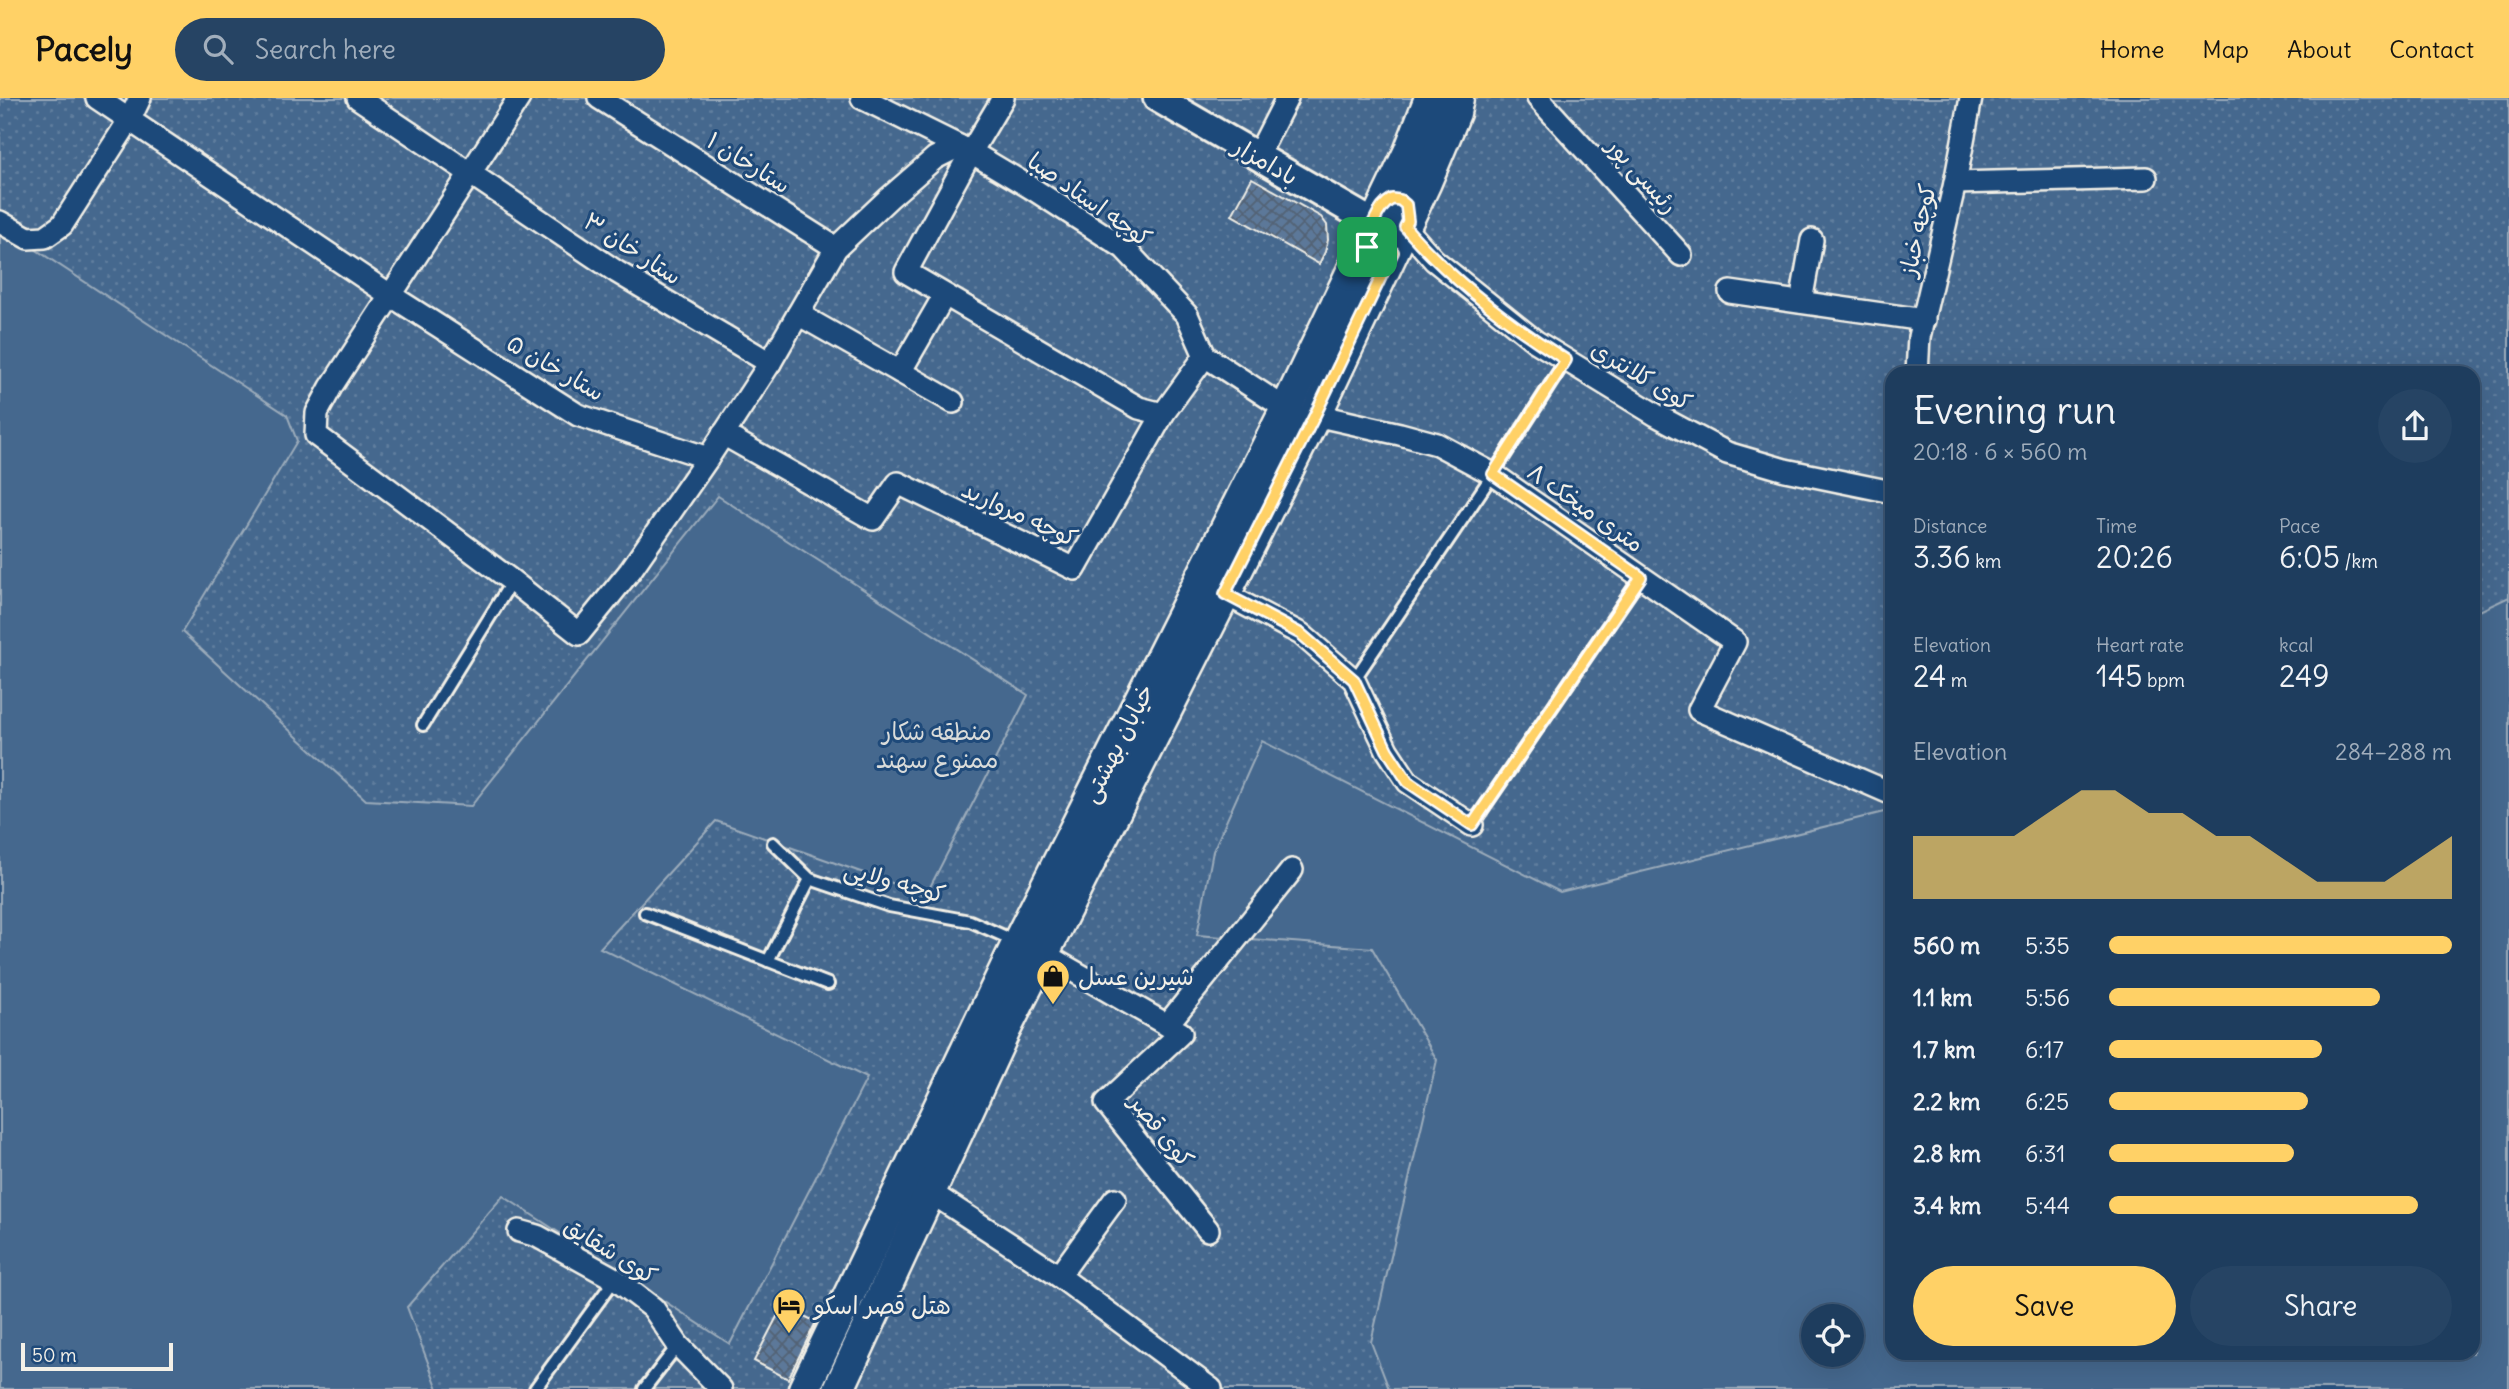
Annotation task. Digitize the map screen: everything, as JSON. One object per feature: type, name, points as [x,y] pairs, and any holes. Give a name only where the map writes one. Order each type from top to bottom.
[{"type":"main road","name":"خیابان بهشتی","points":[[804,1389],[1031,948],[1225,594],[1315,415],[1388,229],[1409,152],[1430,98]]},
{"type":"main road","name":"خیابان بهشتی","points":[[839,1389],[930,1192],[1031,948],[1286,409],[1450,125],[1458,98]]},
{"type":"street","name":"ستار خان ۵","points":[[97,98],[390,295],[578,415],[708,458]]},
{"type":"street","points":[[0,222],[28,238],[45,237],[62,225],[130,119],[140,98]]},
{"type":"street","name":"ستار خان ۳","points":[[358,98],[617,272],[770,363]]},
{"type":"street","points":[[519,98],[331,387],[317,413],[316,435],[512,580],[579,634],[630,571],[708,458],[770,363],[836,248],[935,158],[965,149]]},
{"type":"street","name":"ستارخان ۱","points":[[599,98],[836,248]]},
{"type":"street","name":"کوچه استاد صبا","points":[[862,98],[965,149],[1124,248],[1187,315],[1205,356]]},
{"type":"street","points":[[1003,98],[965,149],[906,272],[1139,408],[1163,414],[1205,356],[1286,409]]},
{"type":"street","points":[[1257,157],[1287,98]]},
{"type":"street","name":"رئیسی پور","points":[[1538,98],[1681,256]]},
{"type":"street","name":"کوچه خباز","points":[[1917,366],[1919,337],[1955,183],[1971,98]]},
{"type":"street","name":"بادامزار","points":[[1163,99],[1257,157],[1388,229]]},
{"type":"street","points":[[1955,183],[2146,178]]},
{"type":"street","name":"کوی کلانتری","points":[[1388,229],[1434,260],[1535,341],[1656,415],[1727,453],[1785,470],[1885,491]]},
{"type":"street","points":[[1801,302],[1812,240]]},
{"type":"street","points":[[1730,292],[1924,320]]},
{"type":"street","points":[[900,372],[944,296]]},
{"type":"street","points":[[798,314],[953,402]]},
{"type":"street","name":"کوچه مروارید","points":[[723,434],[873,519],[898,483],[1075,569],[1163,414]]},
{"type":"street","name":"۸ متری میخک","points":[[1315,415],[1437,444],[1493,474],[1735,642],[1699,710],[1885,791]]},
{"type":"street","points":[[1225,594],[1301,634],[1354,680],[1387,750],[1408,782],[1472,825]]},
{"type":"street","points":[[1031,948],[1167,1025],[1292,870]]},
{"type":"street","name":"کوی قصر","points":[[1167,1025],[1181,1033],[1106,1103],[1208,1230]]},
{"type":"street","points":[[930,1192],[1059,1276],[1211,1389]]},
{"type":"street","points":[[1059,1276],[1115,1199]]},
{"type":"street","name":"کوی شقایق","points":[[519,1231],[537,1236],[615,1279],[653,1308],[678,1345],[721,1389]]},
{"type":"lane","points":[[1354,680],[1493,474],[1566,360]]},
{"type":"lane","points":[[1472,825],[1641,577]]},
{"type":"lane","points":[[423,725],[512,580]]},
{"type":"lane","name":"کوچه ولایی","points":[[773,844],[810,879],[889,906],[970,921],[1031,948]]},
{"type":"lane","points":[[768,961],[810,879]]},
{"type":"lane","points":[[645,913],[828,984]]},
{"type":"lane","points":[[535,1389],[615,1279]]},
{"type":"lane","points":[[644,1389],[678,1345]]},
{"type":"green space","name":"منطقه شکار ممنوع سهند","points":[[0,98],[2509,98],[2509,1389],[0,1389]]},
{"type":"green space","points":[[0,226],[287,415],[297,441],[182,632],[366,800],[471,806],[718,496],[1028,695],[926,895],[716,821],[600,948],[867,1078],[730,1344],[503,1196],[407,1307],[438,1389],[0,1389]]},
{"type":"green space","points":[[2509,597],[2509,1389],[1389,1389],[1371,1342],[1437,1060],[1372,948],[1197,935],[1213,851],[1262,741],[1560,892],[1885,812],[1885,1360],[2480,1360],[2480,611]]},
{"type":"building","points":[[1252,178],[1321,217],[1327,225],[1328,240],[1319,264],[1232,215]]},
{"type":"building","name":"هتل قصر اسکو","points":[[783,1305],[816,1322],[788,1379],[754,1361]]},
{"type":"place","name":"شیرین عسل","points":[[1053,1006]]},
{"type":"place","name":"هتل قصر اسکو","points":[[789,1335]]},
{"type":"route","points":[[1392,199],[1404,202],[1408,214],[1405,227],[1434,260],[1535,341],[1566,360],[1493,474],[1641,577],[1472,825],[1408,782],[1387,750],[1354,680],[1301,634],[1225,594],[1393,252],[1385,260],[1376,261],[1369,256],[1367,247],[1366,241],[1385,203],[1392,199]]}]
